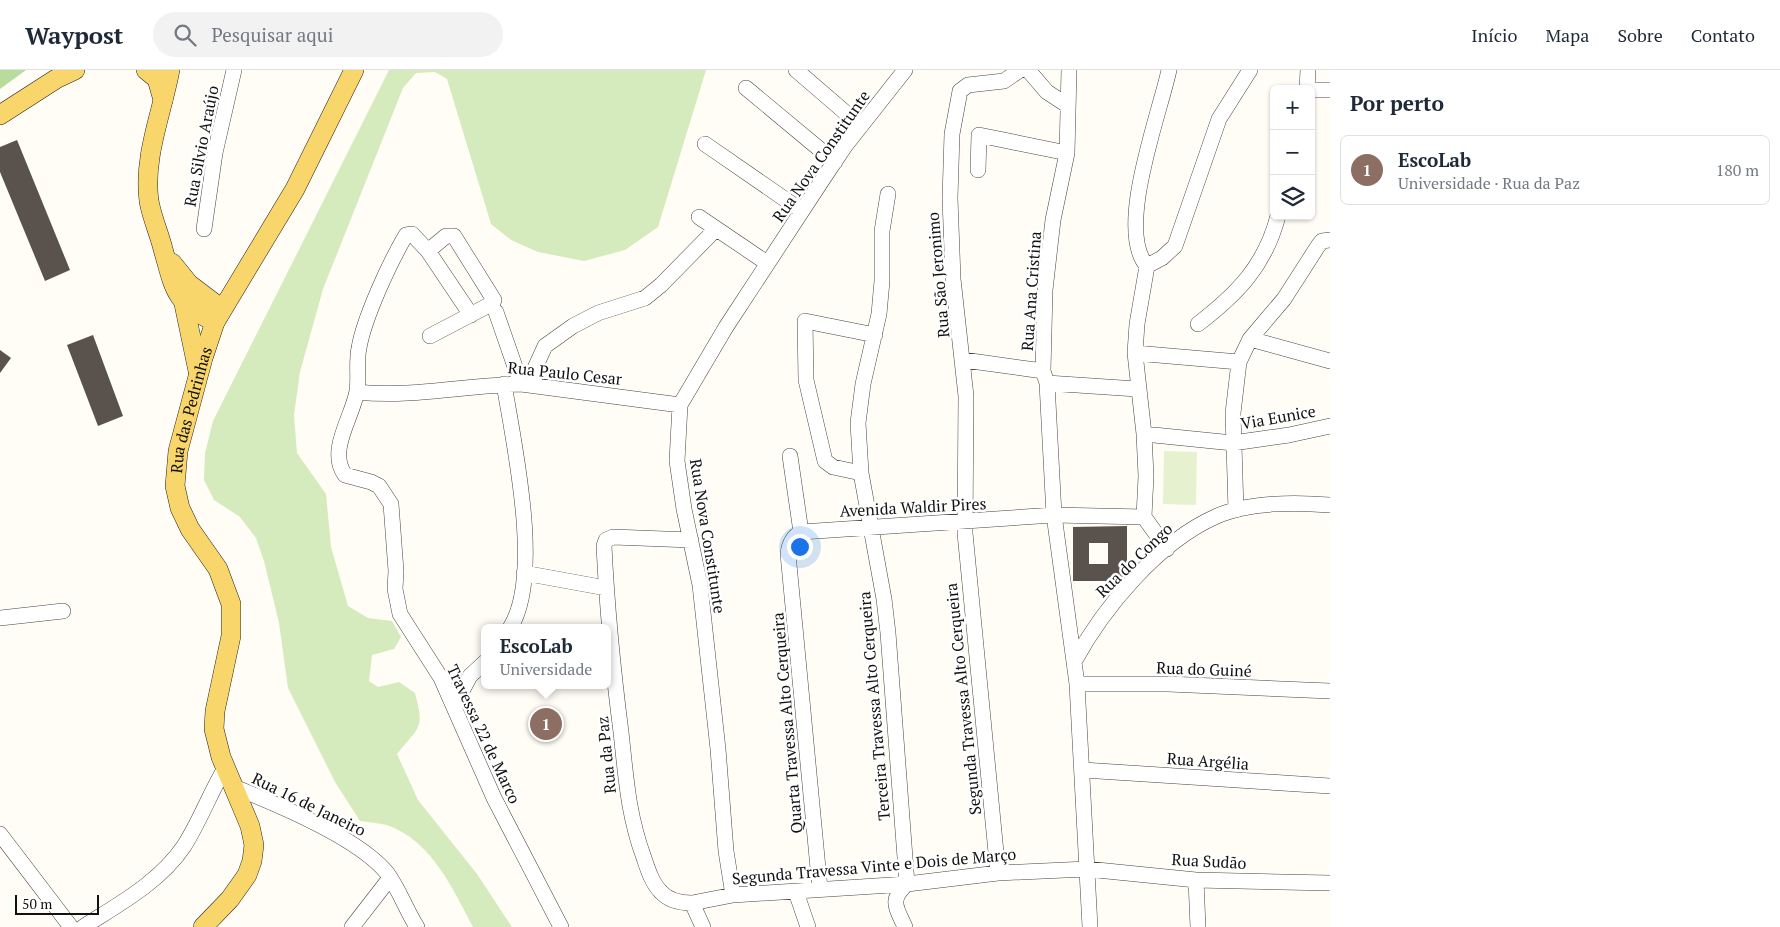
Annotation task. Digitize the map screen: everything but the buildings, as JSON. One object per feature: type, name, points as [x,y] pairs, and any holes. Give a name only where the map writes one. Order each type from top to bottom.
[{"type":"main road","points":[[0,115],[61,75],[75,70]]},
{"type":"main road","points":[[146,70],[156,80],[163,100]]},
{"type":"main road","points":[[170,70],[148,178],[152,214],[163,250],[179,273],[190,297],[194,312],[219,316]]},
{"type":"main road","name":"Rua das Pedrinhas","points":[[203,927],[241,884],[252,861],[254,845],[250,826],[225,768],[214,729],[215,711],[231,636],[231,604],[218,568],[184,519],[175,486],[178,451],[198,373],[219,316],[294,190],[354,70]]},
{"type":"main road","points":[[190,297],[238,284]]},
{"type":"main road","points":[[190,297],[198,373]]},
{"type":"street","name":"Rua Silvio Araújo","points":[[204,229],[216,153],[234,70]]},
{"type":"street","points":[[796,70],[861,126]]},
{"type":"street","name":"Rua Nova Constitunte","points":[[733,894],[726,851],[718,748],[702,600],[677,461],[680,404],[726,327],[835,162],[905,70]]},
{"type":"street","name":"Rua São Jeronimo","points":[[965,522],[966,403],[964,360],[953,279],[950,198],[952,134],[960,91],[968,85],[1004,81],[1020,70]]},
{"type":"street","points":[[1028,70],[1046,92],[1068,105]]},
{"type":"street","name":"Rua Ana Cristina","points":[[1054,515],[1045,377],[1046,282],[1054,220],[1067,153],[1070,70]]},
{"type":"street","points":[[1167,549],[1144,517],[1146,476],[1144,434],[1137,389],[1135,353],[1137,324],[1147,266],[1143,261],[1139,246],[1137,205],[1144,164],[1169,70]]},
{"type":"street","points":[[1147,266],[1162,258],[1175,246],[1219,119],[1250,70]]},
{"type":"street","points":[[1307,85],[1308,70]]},
{"type":"street","points":[[746,88],[835,162]]},
{"type":"street","points":[[1315,90],[1330,90]]},
{"type":"street","points":[[978,170],[979,135],[1067,153]]},
{"type":"street","points":[[705,144],[802,211]]},
{"type":"street","name":"Terceira Travessa Alto Cerqueira","points":[[888,194],[882,226],[882,281],[875,335],[863,384],[859,412],[861,473],[888,632],[907,884]]},
{"type":"street","points":[[699,217],[767,263]]},
{"type":"street","points":[[1198,324],[1230,298],[1250,276],[1263,255],[1276,220]]},
{"type":"street","points":[[527,385],[545,346],[573,326],[598,313],[645,298],[716,228]]},
{"type":"street","name":"Travessa 22 de Marco","points":[[428,251],[412,234],[406,235],[395,253],[361,340],[356,392],[342,439],[339,466],[345,475],[379,486],[391,504],[397,604],[406,625],[437,672],[494,798],[561,927]]},
{"type":"street","points":[[471,315],[428,251],[446,236],[454,236],[493,297],[494,307],[527,385]]},
{"type":"street","points":[[1236,510],[1233,443],[1234,390],[1239,362],[1250,339],[1289,293],[1319,244],[1330,240]]},
{"type":"street","points":[[430,336],[471,315],[494,307]]},
{"type":"street","points":[[861,473],[833,467],[825,461],[806,380],[805,321],[875,335]]},
{"type":"street","points":[[1250,339],[1330,361]]},
{"type":"street","points":[[1135,353],[1239,362]]},
{"type":"street","points":[[964,360],[1045,377],[1137,389]]},
{"type":"street","points":[[504,384],[525,523],[524,573],[518,613],[512,624]]},
{"type":"street","name":"Rua Paulo Cesar","points":[[356,392],[403,394],[504,384],[527,385],[680,404]]},
{"type":"street","name":"Via Eunice","points":[[1144,434],[1233,443],[1289,435],[1330,426]]},
{"type":"street","points":[[790,456],[801,532]]},
{"type":"street","name":"Rua do Congo","points":[[1074,662],[1092,629],[1111,604],[1167,549],[1198,527],[1217,516],[1236,510],[1284,504],[1330,505]]},
{"type":"street","points":[[1054,515],[1077,684],[1090,927]]},
{"type":"street","name":"Avenida Waldir Pires","points":[[801,532],[1054,515],[1144,517]]},
{"type":"street","name":"Segunda Travessa Alto Cerqueira","points":[[965,522],[998,873]]},
{"type":"street","name":"Quarta Travessa Alto Cerqueira","points":[[801,532],[793,538],[788,554],[820,889]]},
{"type":"street","name":"Rua da Paz","points":[[610,624],[604,546],[608,538],[691,540]]},
{"type":"street","points":[[524,573],[606,588]]},
{"type":"street","points":[[0,618],[62,611]]},
{"type":"street","name":"Rua da Paz","points":[[611,636],[629,807],[633,827],[648,869],[660,891],[666,898],[692,903]]},
{"type":"street","points":[[454,706],[466,681],[481,666]]},
{"type":"street","name":"Rua do Guiné","points":[[1077,684],[1168,684],[1330,691]]},
{"type":"street","points":[[83,927],[128,898],[169,865],[184,846],[225,768]]},
{"type":"street","name":"Rua Argélia","points":[[1083,770],[1330,786]]},
{"type":"street","name":"Rua 16 de Janeiro","points":[[234,787],[284,808],[361,848],[390,878],[416,927]]},
{"type":"street","points":[[0,834],[71,927]]},
{"type":"street","name":"Segunda Travessa Vinte e Dois de Março","points":[[692,903],[733,894],[796,892],[907,884],[998,873],[1087,869]]},
{"type":"street","name":"Rua Sudão","points":[[1087,869],[1196,880],[1330,883]]},
{"type":"street","points":[[352,927],[390,878]]},
{"type":"street","points":[[1196,880],[1198,927]]},
{"type":"street","points":[[905,927],[895,905],[897,893],[907,884]]},
{"type":"street","points":[[796,892],[808,927]]},
{"type":"street","points":[[692,903],[703,927]]},
{"type":"green space","points":[[0,70],[26,70],[0,89]]},
{"type":"green space","points":[[389,70],[706,70],[658,227],[625,250],[584,261],[538,252],[511,240],[491,224],[447,79],[435,72],[416,73],[403,88],[323,289],[300,372],[294,415],[297,453],[326,494],[331,547],[348,606],[368,618],[392,621],[401,637],[394,649],[372,655],[369,681],[378,687],[399,682],[415,693],[420,721],[415,732],[397,754],[418,800],[477,874],[512,927],[473,927],[439,867],[416,842],[403,832],[387,825],[360,821],[335,782],[288,688],[279,623],[264,561],[256,538],[240,517],[214,500],[204,480],[205,453],[213,421]]},
{"type":"green space","points":[[1164,451],[1197,452],[1196,505],[1163,504]]},
{"type":"place","name":"EscoLab","points":[[546,724]]}]
